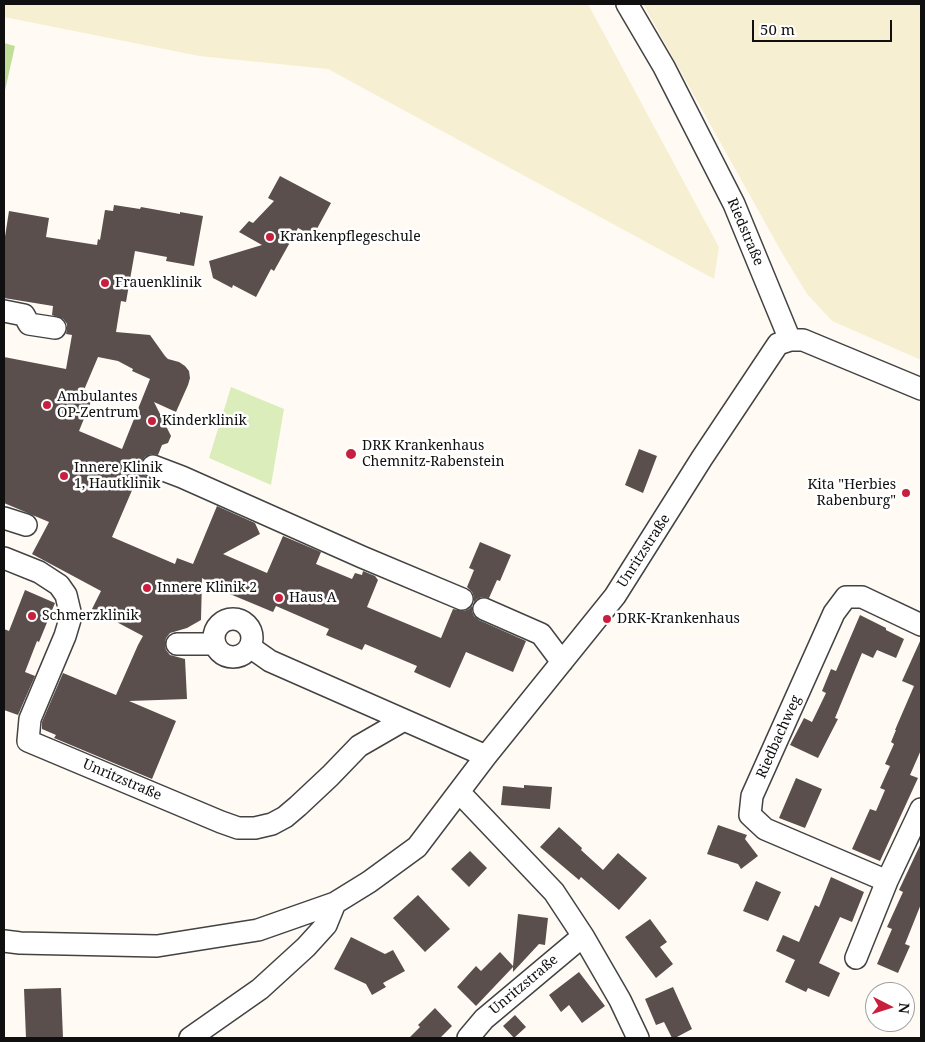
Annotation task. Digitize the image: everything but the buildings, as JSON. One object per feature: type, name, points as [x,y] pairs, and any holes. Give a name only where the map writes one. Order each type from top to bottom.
[{"type":"street","name":"Riedstraße","points":[[626,4],[664,67],[734,204],[790,340]]},
{"type":"street","points":[[4,311],[24,315],[29,324],[55,328]]},
{"type":"street","points":[[790,340],[803,340],[921,389]]},
{"type":"street","name":"Unritzstraße","points":[[4,941],[157,946],[258,930],[335,903],[369,882],[418,847],[486,756],[614,596],[702,458],[778,344],[790,340]]},
{"type":"street","points":[[153,466],[462,600]]},
{"type":"street","points":[[4,518],[26,525]]},
{"type":"street","name":"Unritzstraße","points":[[4,558],[39,572],[59,585],[66,595],[71,616],[65,636],[30,719],[28,741],[221,822],[238,828],[255,828],[272,824],[285,817],[330,776],[359,746],[404,720]]},
{"type":"street","name":"Riedbachweg","points":[[887,881],[765,829],[750,816],[752,796],[834,613],[846,597],[862,597],[921,625]]},
{"type":"street","points":[[484,609],[541,634],[562,662]]},
{"type":"street","points":[[236,618],[242,621],[251,632],[252,640],[250,647],[244,654],[238,657],[223,655],[214,644],[213,635],[216,626],[228,619],[236,618]]},
{"type":"street","points":[[177,644],[214,644]]},
{"type":"street","points":[[250,647],[270,661],[486,756]]},
{"type":"street","points":[[459,792],[554,892],[583,936],[620,1000],[638,1038]]},
{"type":"street","points":[[856,958],[887,881],[921,809]]},
{"type":"street","points":[[190,1038],[260,989],[306,947],[326,925],[335,903]]},
{"type":"street","name":"Unritzstraße","points":[[468,1038],[484,1019],[583,936]]},
{"type":"shaded area","points":[[4,4],[588,4],[719,247],[714,279],[328,69],[199,56],[4,17]]},
{"type":"shaded area","points":[[643,4],[921,4],[921,360],[832,321],[807,294],[782,253]]},
{"type":"green space","points":[[4,43],[15,46],[4,95]]},
{"type":"green space","points":[[231,387],[284,409],[271,485],[209,458]]},
{"type":"place","name":"Krankenpflegeschule","points":[[270,237]]},
{"type":"place","name":"Frauenklinik","points":[[105,283]]},
{"type":"place","name":"Ambulantes OP-Zentrum","points":[[47,405]]},
{"type":"place","name":"Kinderklinik","points":[[152,421]]},
{"type":"place","name":"DRK Krankenhaus Chemnitz-Rabenstein","points":[[351,454]]},
{"type":"place","name":"Innere Klinik 1, Hautklinik","points":[[64,476]]},
{"type":"place","name":"Kita \"Herbies Rabenburg\"","points":[[906,493]]},
{"type":"place","name":"Innere Klinik 2","points":[[147,588]]},
{"type":"place","name":"Haus A","points":[[279,598]]},
{"type":"place","name":"Schmerzklinik","points":[[32,616]]},
{"type":"place","name":"DRK-Krankenhaus","points":[[607,619]]}]
